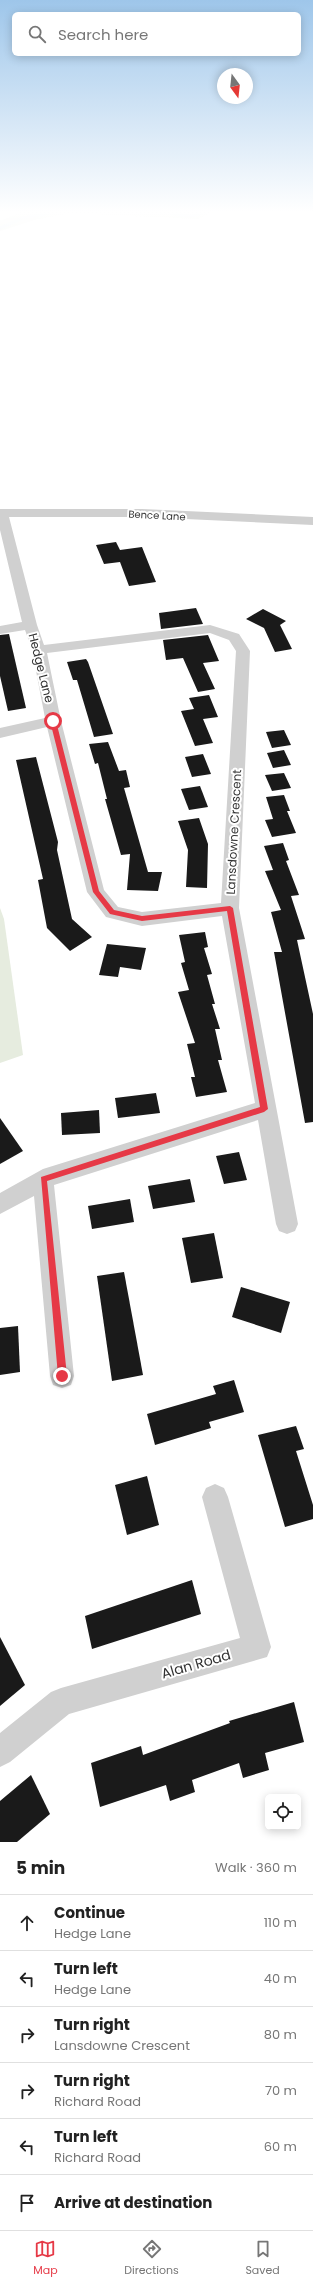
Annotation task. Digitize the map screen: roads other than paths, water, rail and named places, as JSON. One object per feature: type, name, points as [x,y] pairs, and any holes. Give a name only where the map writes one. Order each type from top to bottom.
[{"type":"street","name":"Bence Lane","points":[[1,513],[142,514],[313,522]]},
{"type":"street","name":"Hedge Lane","points":[[1,513],[30,626],[39,650],[53,721],[96,892],[112,912],[142,919],[230,908]]},
{"type":"street","points":[[0,630],[30,626]]},
{"type":"street","name":"Lansdowne Crescent","points":[[39,650],[210,629],[229,633],[240,641],[243,651],[230,908],[264,1109],[286,1224]]},
{"type":"street","points":[[0,733],[53,721]]},
{"type":"street","points":[[0,1204],[43,1179],[264,1109]]},
{"type":"street","points":[[43,1179],[62,1376]]},
{"type":"street","name":"Alan Road","points":[[0,1752],[61,1702],[257,1647],[215,1497]]}]
